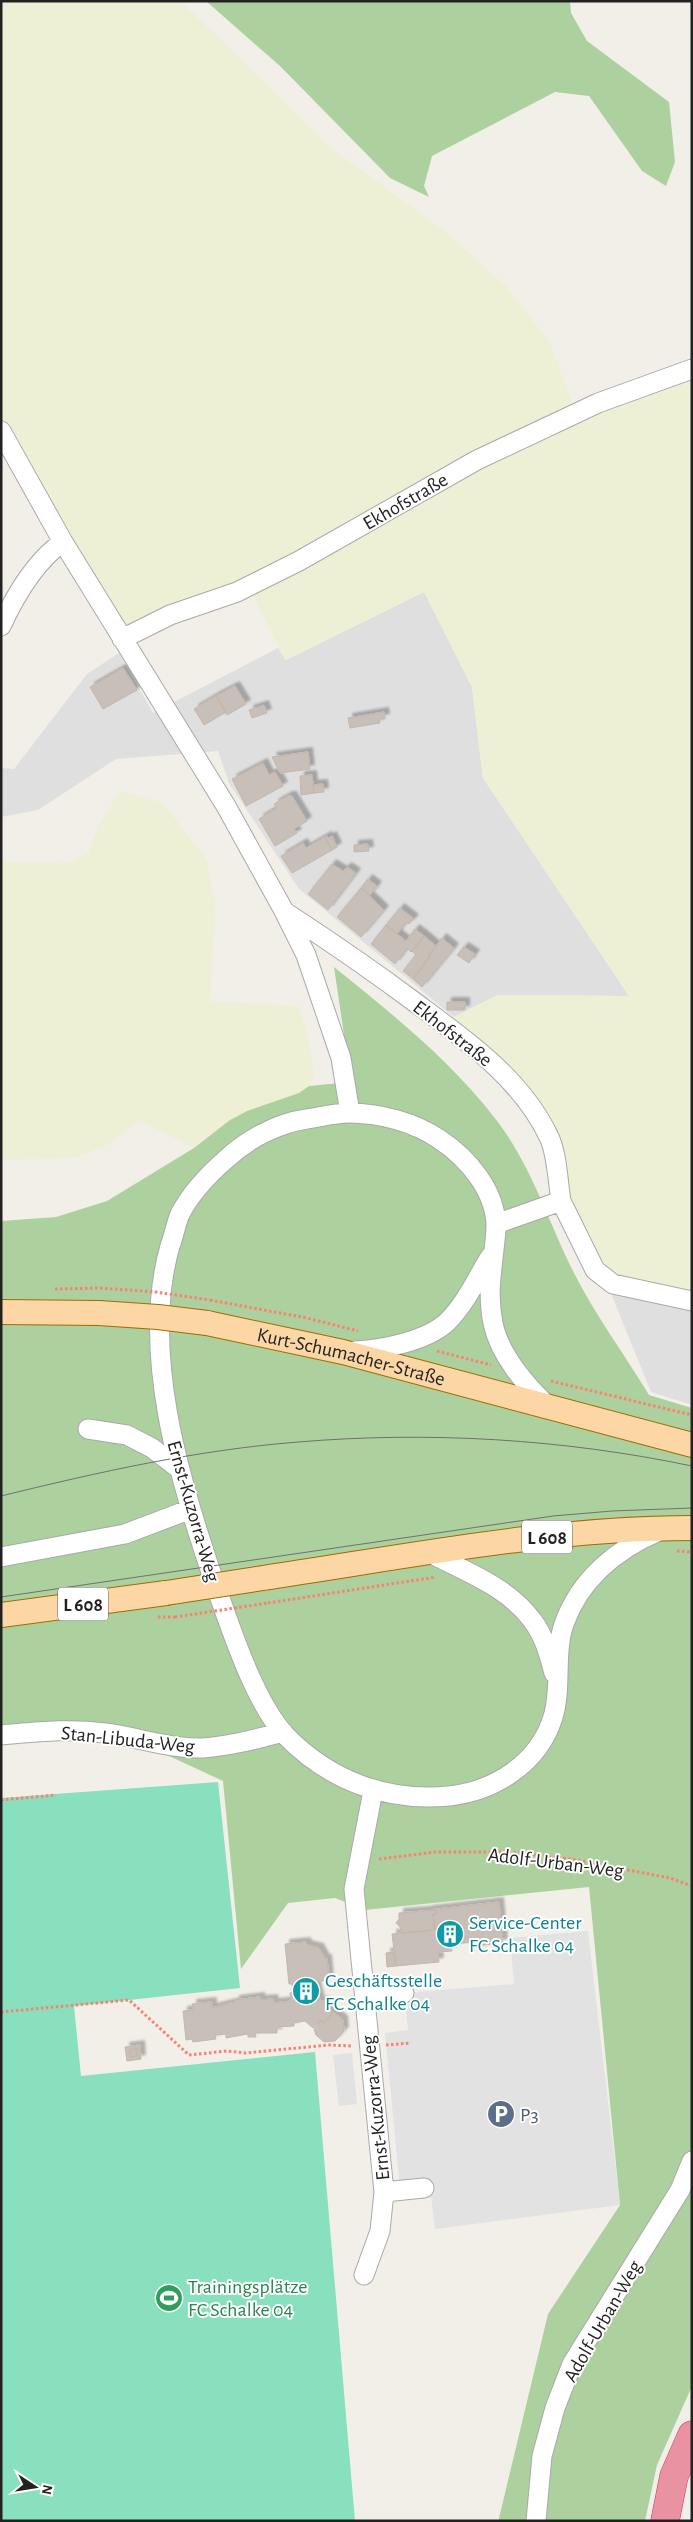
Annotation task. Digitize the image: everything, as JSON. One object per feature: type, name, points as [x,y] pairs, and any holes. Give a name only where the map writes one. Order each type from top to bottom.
[{"type":"highway","points":[[666,2521],[674,2476],[692,2435]]},
{"type":"main road","name":"Kurt-Schumacher-Straße","points":[[1,1312],[99,1313],[207,1323],[343,1352],[692,1445]]},
{"type":"main road","name":"L 608","points":[[1,1615],[166,1593],[501,1542],[611,1530],[692,1528]]},
{"type":"street","name":"Ekhofstraße","points":[[122,639],[170,616],[237,592],[298,561],[477,460],[598,403],[692,369]]},
{"type":"street","name":"Ekhofstraße","points":[[1,431],[63,542],[226,806],[284,911],[306,956],[338,1048],[350,1113]]},
{"type":"street","points":[[1,626],[22,589],[48,552],[63,542]]},
{"type":"street","name":"Ekhofstraße","points":[[284,911],[392,985],[463,1037],[503,1073],[532,1106],[550,1139],[561,1201],[595,1270],[613,1284],[692,1301]]},
{"type":"street","name":"Ernst-Kuzorra-Weg","points":[[550,1408],[531,1392],[493,1327],[489,1289],[496,1224],[488,1193],[468,1161],[436,1136],[398,1120],[350,1113],[300,1120],[263,1133],[230,1155],[202,1181],[180,1215],[165,1264],[159,1312],[164,1388],[178,1468],[234,1638],[257,1690],[282,1732],[303,1752],[328,1770],[373,1791],[418,1797],[454,1795],[489,1786],[516,1771],[536,1751],[553,1718],[563,1626],[577,1597],[596,1571],[623,1550],[665,1528]]},
{"type":"street","points":[[496,1224],[561,1201]]},
{"type":"street","name":"Ernst-Kuzorra-Weg","points":[[343,1352],[373,1350],[412,1340],[446,1323],[464,1301],[493,1251]]},
{"type":"street","points":[[88,1429],[127,1435],[152,1448],[178,1468]]},
{"type":"street","points":[[1,1557],[125,1534],[191,1509]]},
{"type":"street","name":"Ernst-Kuzorra-Weg","points":[[430,1553],[511,1596],[533,1620],[545,1644],[557,1681]]},
{"type":"street","name":"Stan-Libuda-Weg","points":[[1,1735],[74,1730],[106,1733],[175,1747],[203,1748],[236,1744],[282,1732]]},
{"type":"street","name":"Ernst-Kuzorra-Weg","points":[[364,2275],[380,2231],[384,2192],[354,1889],[373,1791]]},
{"type":"street","points":[[364,1998],[404,1993]]},
{"type":"street","name":"Adolf-Urban-Weg","points":[[536,2521],[542,2456],[555,2408],[572,2364],[680,2190],[692,2161]]},
{"type":"street","points":[[384,2192],[424,2188]]},
{"type":"path","points":[[100,1288],[156,1292],[210,1300]]},
{"type":"path","points":[[518,1372],[692,1415]]},
{"type":"path","points":[[175,1617],[420,1582],[463,1570]]},
{"type":"path","points":[[1,1800],[56,1795]]},
{"type":"path","name":"Adolf-Urban-Weg","points":[[358,1862],[436,1852],[510,1852],[571,1859],[670,1878],[692,1886]]},
{"type":"path","points":[[1,2012],[129,2000],[189,2055],[227,2051],[245,2053],[329,2045],[369,2047],[411,2043]]},
{"type":"shaded area","points":[[424,592],[472,687],[483,778],[629,996],[498,995],[454,1017],[299,889],[229,783],[218,751],[116,759],[38,810],[1,817],[1,768],[14,769],[87,674],[119,653],[153,713],[278,648],[286,660]]},
{"type":"shaded area","points":[[608,1286],[692,1308],[692,1405],[651,1392]]},
{"type":"shaded area","name":"P3","points":[[588,1931],[620,2205],[435,2229],[431,2196],[401,2199],[385,2033],[408,2030],[404,1993],[514,1984],[510,1938]]},
{"type":"shaded area","points":[[352,2053],[357,2104],[339,2106],[333,2055]]},
{"type":"green space","points":[[1,1],[181,1],[331,148],[442,229],[506,286],[549,341],[578,419],[692,377],[692,1291],[618,1277],[603,1265],[583,1232],[513,1076],[454,1017],[498,995],[629,996],[483,778],[472,687],[424,592],[285,660],[247,585],[126,628],[12,435],[1,452]]},
{"type":"green space","points":[[206,1],[570,1],[571,13],[587,41],[669,102],[675,162],[666,186],[642,171],[589,96],[555,92],[432,156],[424,186],[429,197],[390,178],[280,66]]},
{"type":"green space","points":[[120,791],[163,803],[207,860],[215,907],[210,1001],[298,1006],[306,1027],[314,1075],[309,1086],[299,1093],[247,1111],[230,1120],[194,1148],[141,1121],[107,1145],[75,1158],[1,1160],[1,862],[66,863],[88,853],[102,820]]},
{"type":"green space","points":[[334,967],[398,1019],[439,1056],[477,1096],[519,1154],[583,1290],[649,1395],[692,1408],[692,2386],[657,2465],[645,2521],[499,2521],[548,2314],[620,2205],[589,1887],[365,1910],[335,1898],[288,1903],[241,1969],[223,1781],[141,1743],[1,1734],[1,1221],[56,1217],[107,1201],[194,1148],[230,1120],[247,1111],[299,1093],[309,1086],[351,1082]]},
{"type":"green space","name":"Trainingsplätze FC Schalke 04","points":[[218,1782],[240,1988],[74,2006],[81,2076],[315,2052],[355,2521],[1,2521],[1,1798]]},
{"type":"building","points":[[123,668],[137,690],[103,709],[90,687]]},
{"type":"building","points":[[235,686],[246,704],[227,715],[216,696]]},
{"type":"building","points":[[216,696],[226,712],[204,725],[194,709]]},
{"type":"building","points":[[264,705],[267,713],[252,718],[249,710]]},
{"type":"building","points":[[384,712],[385,718],[379,719],[380,723],[350,728],[348,718]]},
{"type":"building","points":[[308,752],[310,769],[280,773],[272,757]]},
{"type":"building","points":[[263,763],[269,775],[275,772],[283,786],[246,806],[232,779]]},
{"type":"building","points":[[312,775],[314,793],[301,795],[300,776]]},
{"type":"building","points":[[323,784],[324,792],[314,793],[313,785]]},
{"type":"building","points":[[288,796],[292,796],[307,821],[294,829],[297,833],[275,846],[259,819],[277,808],[274,804]]},
{"type":"building","points":[[332,836],[337,847],[332,850],[325,837],[329,838]]},
{"type":"building","points":[[325,837],[332,850],[292,873],[281,856],[303,843],[306,848]]},
{"type":"building","points":[[368,844],[369,851],[354,852],[354,845]]},
{"type":"building","points":[[332,864],[343,871],[347,867],[356,873],[328,910],[308,894]]},
{"type":"building","points":[[368,879],[377,886],[370,895],[361,888]]},
{"type":"building","points":[[361,888],[384,910],[361,937],[337,917]]},
{"type":"building","points":[[400,908],[414,919],[409,924],[406,922],[397,934],[386,925]]},
{"type":"building","points":[[386,925],[406,941],[415,929],[424,936],[411,952],[407,948],[395,964],[371,944]]},
{"type":"building","points":[[424,936],[436,946],[413,979],[403,971],[416,955],[412,951]]},
{"type":"building","points":[[442,938],[454,948],[422,987],[413,979]]},
{"type":"building","points":[[464,947],[475,954],[469,963],[457,955]]},
{"type":"building","points":[[447,1002],[465,1002],[465,1010],[447,1010]]},
{"type":"building","name":"Service-Center FC Schalke 04","points":[[499,1902],[503,1943],[476,1946],[476,1942],[451,1944],[452,1951],[438,1952],[439,1962],[396,1966],[392,1934],[435,1930],[433,1914],[437,1914],[436,1910],[429,1910]]},
{"type":"building","points":[[436,1910],[437,1914],[433,1914],[435,1930],[401,1933],[400,1927],[396,1923],[399,1919],[399,1913]]},
{"type":"building","name":"Geschäftsstelle FC Schalke 04","points":[[306,1942],[307,1945],[319,1948],[325,1959],[327,1959],[329,1980],[315,1982],[320,2001],[325,2001],[325,2006],[333,2012],[324,2023],[320,2020],[313,2028],[305,2021],[294,2023],[294,2026],[277,2027],[277,2033],[255,2033],[256,2037],[248,2037],[248,2034],[226,2038],[226,2034],[215,2035],[216,2039],[193,2042],[192,2039],[186,2040],[183,2011],[193,2010],[192,2004],[212,2002],[212,2008],[236,2002],[235,2000],[260,1997],[261,2000],[273,1999],[274,2003],[291,2001],[290,1993],[293,1992],[292,1984],[289,1984],[285,1944]]},
{"type":"building","points":[[394,1952],[396,1966],[387,1967],[386,1953]]},
{"type":"building","points":[[333,2012],[343,2020],[344,2031],[335,2041],[324,2042],[316,2035],[314,2029],[320,2021],[324,2023]]},
{"type":"building","points":[[140,2045],[141,2059],[127,2061],[125,2047]]},
{"type":"building","points":[[137,2049],[137,2056],[130,2057],[130,2050]]},
{"type":"tram line","points":[[1,1496],[111,1470],[185,1456],[298,1442],[347,1439],[397,1437],[496,1440],[594,1449],[692,1466]]},
{"type":"tram line","points":[[1,1597],[553,1516],[612,1511],[692,1508]]},
{"type":"place","name":"Service-Center FC Schalke 04","points":[[450,1934]]},
{"type":"place","name":"Geschäftsstelle FC Schalke 04","points":[[306,1991]]},
{"type":"place","name":"P3","points":[[501,2114]]},
{"type":"place","name":"Trainingsplätze FC Schalke 04","points":[[169,2298]]}]
